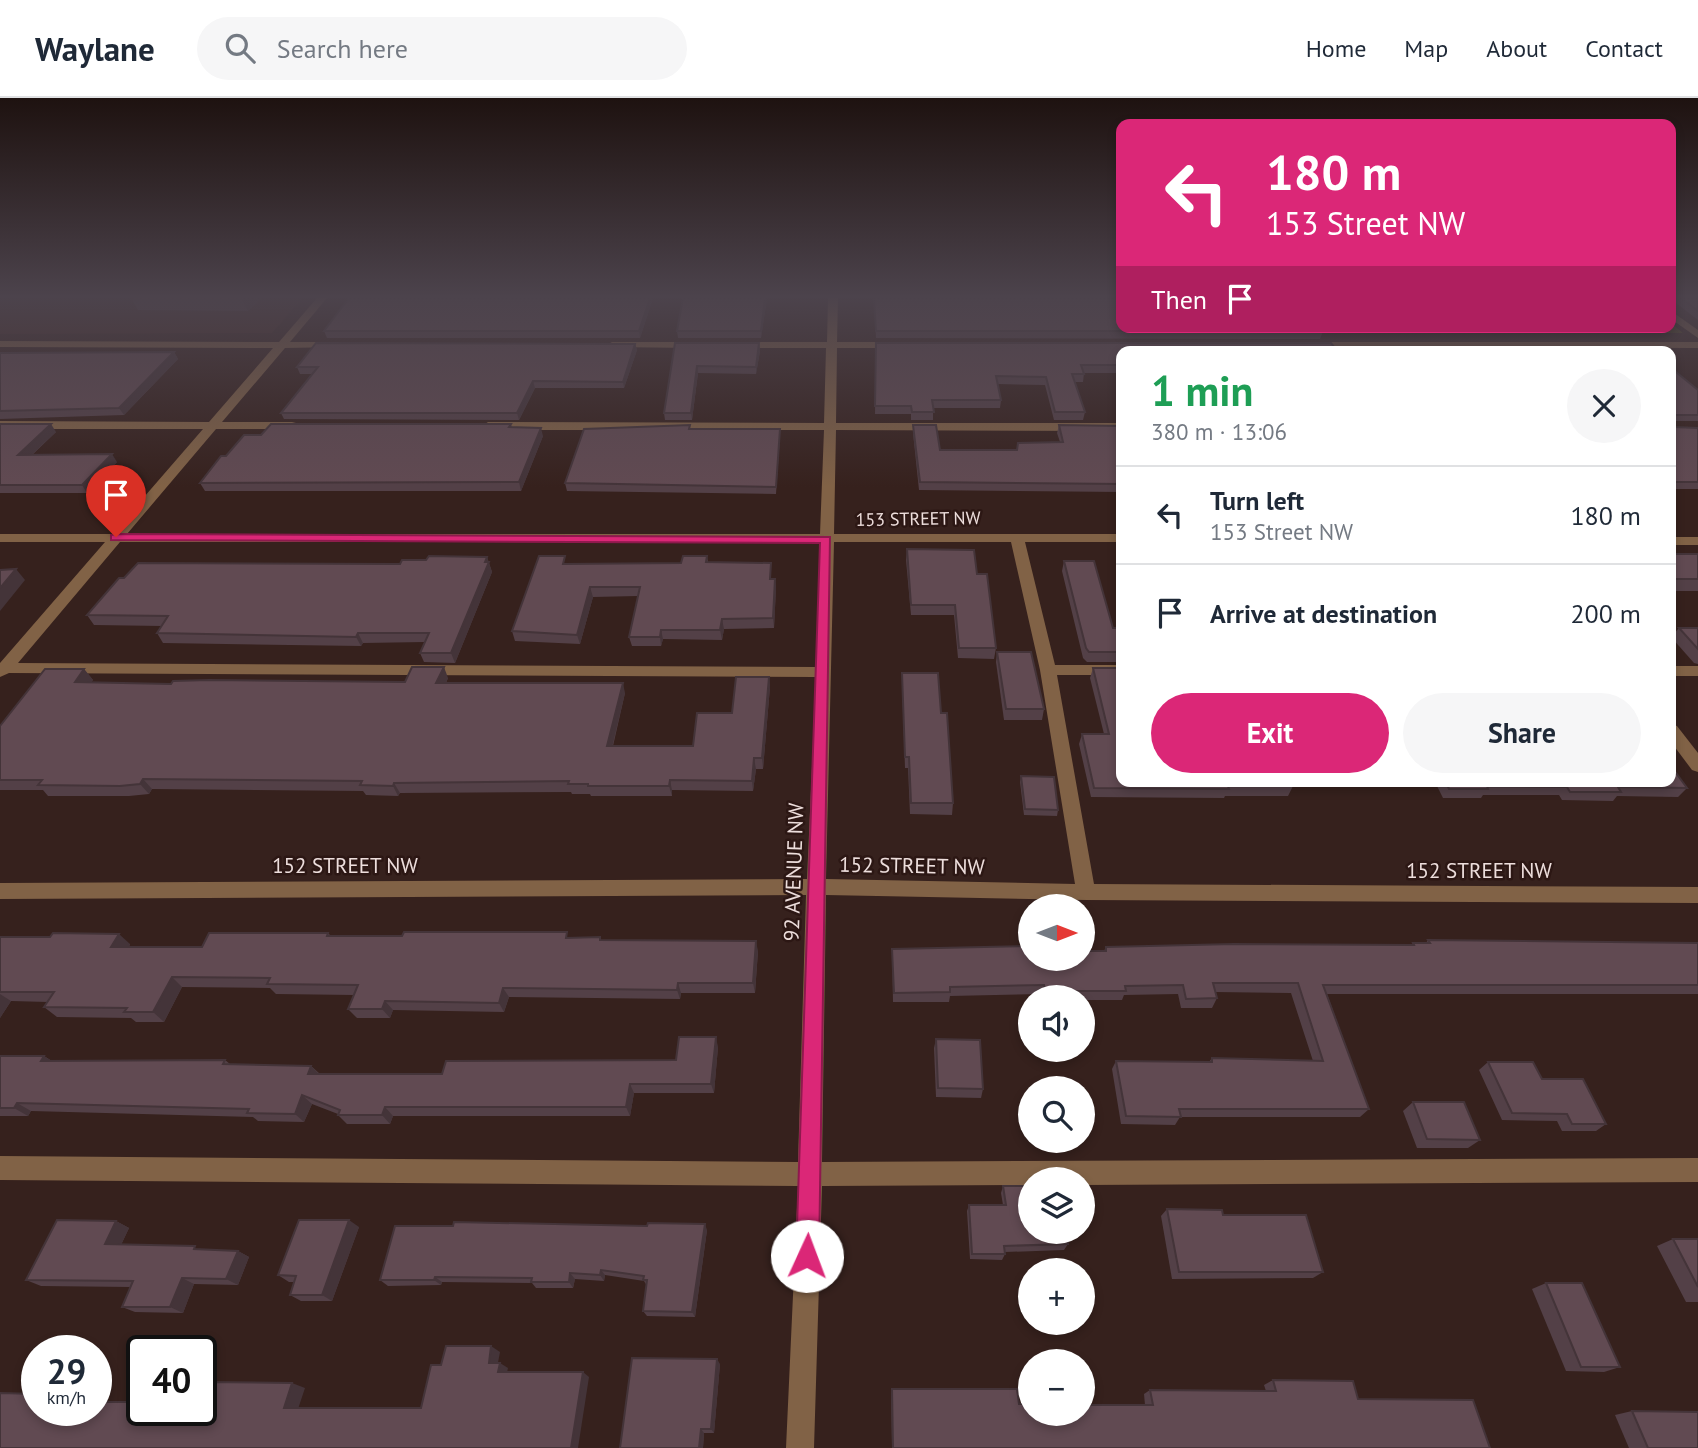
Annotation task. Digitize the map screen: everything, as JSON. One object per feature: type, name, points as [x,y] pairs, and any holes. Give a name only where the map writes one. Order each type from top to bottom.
[{"type":"street","points":[[1,669],[268,361]]},
{"type":"street","name":"92 AVENUE NW","points":[[800,1448],[832,361]]},
{"type":"street","points":[[0,425],[307,426]]},
{"type":"street","points":[[473,426],[1116,427]]},
{"type":"street","points":[[1017,537],[1048,670],[1086,892]]},
{"type":"street","name":"153 STREET NW","points":[[0,538],[1116,538]]},
{"type":"street","points":[[1676,541],[1698,541]]},
{"type":"street","points":[[1,669],[824,672]]},
{"type":"street","points":[[1048,670],[1116,670]]},
{"type":"street","points":[[1676,671],[1698,671]]},
{"type":"street","points":[[1676,736],[1698,765]]},
{"type":"street","name":"152 STREET NW","points":[[0,891],[816,887],[1086,892],[1698,895]]},
{"type":"street","points":[[0,1168],[810,1174],[1698,1170]]},
{"type":"building","points":[[0,361],[165,361],[119,408],[0,411]]},
{"type":"building","points":[[302,361],[630,361],[623,382],[533,381],[517,413],[281,413],[318,367],[297,367]]},
{"type":"building","points":[[672,361],[757,361],[756,367],[697,366],[691,413],[664,413]]},
{"type":"building","points":[[876,361],[1116,361],[1116,365],[1081,365],[1084,374],[1072,374],[1085,412],[1055,412],[1046,377],[996,376],[1001,400],[932,400],[934,412],[912,412],[911,406],[875,406]]},
{"type":"building","points":[[1676,372],[1698,390],[1698,415],[1676,415]]},
{"type":"building","points":[[0,424],[51,424],[18,455],[112,454],[82,485],[0,485]]},
{"type":"building","points":[[271,424],[511,424],[509,427],[541,428],[519,482],[200,483],[221,456],[226,456],[244,435],[261,435]]},
{"type":"building","points":[[690,425],[689,429],[780,429],[776,487],[565,483],[584,429]]},
{"type":"building","points":[[913,425],[936,425],[940,450],[1017,450],[1018,443],[1063,442],[1059,425],[1116,426],[1116,484],[920,482]]},
{"type":"building","points":[[1676,427],[1698,428],[1698,482],[1676,482]]},
{"type":"building","points":[[907,549],[974,550],[977,574],[987,574],[996,648],[959,648],[955,605],[911,605]]},
{"type":"building","points":[[1676,554],[1698,554],[1698,579],[1676,579]]},
{"type":"building","points":[[429,556],[487,557],[485,562],[489,562],[451,653],[420,653],[429,633],[358,633],[356,637],[157,633],[168,616],[87,615],[119,578],[124,578],[138,563],[400,564],[402,560],[426,560]]},
{"type":"building","points":[[539,556],[565,556],[563,564],[681,563],[683,556],[707,556],[706,562],[771,563],[770,579],[775,579],[773,618],[722,619],[720,630],[661,630],[660,637],[629,637],[640,587],[590,587],[577,635],[512,631]]},
{"type":"building","points":[[1064,561],[1094,561],[1113,628],[1116,628],[1116,652],[1089,652]]},
{"type":"building","points":[[16,569],[0,588],[0,570]]},
{"type":"building","points":[[1679,628],[1698,628],[1698,649]]},
{"type":"building","points":[[997,652],[1031,652],[1044,709],[1006,709]]},
{"type":"building","points":[[412,667],[444,667],[436,683],[623,683],[607,746],[693,746],[697,713],[732,713],[736,677],[769,677],[762,758],[754,758],[752,781],[670,780],[669,786],[588,786],[568,784],[569,781],[394,783],[393,786],[360,785],[362,781],[143,779],[140,784],[120,786],[38,785],[42,780],[0,780],[0,726],[45,669],[84,669],[75,682],[171,684],[173,681],[209,680],[405,682]]},
{"type":"building","points":[[1093,668],[1116,668],[1116,787],[1229,789],[1094,788],[1082,734],[1109,734]]},
{"type":"building","points":[[902,673],[938,673],[941,713],[947,713],[953,803],[911,803],[909,757],[905,757]]},
{"type":"building","points":[[1676,773],[1687,788],[1618,787],[1676,787]]},
{"type":"building","points":[[1021,776],[1054,777],[1058,810],[1025,809]]},
{"type":"building","points":[[1448,787],[1488,789],[1449,789]]},
{"type":"building","points":[[1567,787],[1618,787],[1621,792],[1570,792]]},
{"type":"building","points":[[404,932],[567,932],[566,938],[600,937],[600,940],[756,941],[753,983],[678,983],[677,990],[503,988],[499,1003],[385,1001],[382,1009],[348,1009],[358,985],[267,984],[270,978],[172,977],[153,1012],[124,1012],[127,1008],[44,1007],[54,992],[0,992],[0,937],[50,937],[53,933],[119,934],[111,947],[202,947],[209,933],[402,936]]},
{"type":"building","points":[[1428,940],[1698,943],[1698,985],[1323,985],[1369,1109],[1179,1109],[1181,1117],[1126,1116],[1116,1061],[1212,1062],[1212,1058],[1323,1061],[1298,983],[1213,983],[1217,998],[1186,999],[1183,985],[1125,986],[1126,991],[1095,991],[1095,985],[1018,985],[950,987],[950,992],[894,993],[892,949],[1018,946],[1018,971],[1096,971],[1096,951],[1106,951],[1106,947],[1430,943]]},
{"type":"building","points":[[679,1037],[716,1037],[711,1084],[630,1084],[626,1107],[385,1107],[382,1115],[338,1115],[340,1110],[302,1095],[295,1114],[247,1113],[249,1109],[17,1103],[14,1108],[0,1108],[0,1056],[44,1056],[41,1061],[225,1060],[223,1064],[311,1066],[308,1074],[442,1074],[446,1061],[676,1060]]},
{"type":"building","points":[[936,1039],[980,1040],[983,1089],[938,1088]]},
{"type":"building","points":[[1488,1062],[1533,1062],[1542,1079],[1583,1079],[1606,1124],[1572,1124],[1567,1114],[1512,1113]]},
{"type":"building","points":[[1413,1102],[1464,1102],[1480,1140],[1427,1139]]},
{"type":"building","points":[[1003,1186],[1018,1186],[1018,1244],[1068,1244],[1004,1246],[1005,1254],[972,1254],[969,1205],[1006,1205]]},
{"type":"building","points":[[1167,1209],[1222,1210],[1223,1215],[1306,1215],[1323,1272],[1179,1272]]},
{"type":"building","points":[[57,1220],[116,1221],[105,1244],[195,1246],[194,1249],[238,1251],[226,1279],[182,1278],[170,1307],[122,1307],[133,1281],[26,1280]]},
{"type":"building","points":[[299,1220],[349,1220],[322,1295],[290,1295],[296,1276],[278,1275]]},
{"type":"building","points":[[454,1222],[647,1226],[648,1223],[705,1224],[692,1312],[643,1311],[647,1280],[643,1280],[644,1276],[601,1270],[600,1275],[570,1273],[569,1282],[531,1282],[532,1278],[435,1277],[434,1280],[380,1280],[395,1226],[453,1226]]},
{"type":"building","points":[[1673,1239],[1698,1239],[1698,1287]]},
{"type":"building","points":[[1546,1283],[1582,1283],[1620,1367],[1581,1367]]},
{"type":"building","points":[[446,1346],[491,1346],[489,1363],[500,1363],[498,1372],[583,1372],[571,1448],[0,1448],[0,1393],[21,1394],[21,1426],[112,1426],[112,1402],[126,1402],[126,1426],[217,1426],[217,1382],[292,1383],[284,1408],[421,1408],[431,1365],[441,1365]]},
{"type":"building","points":[[632,1358],[717,1359],[711,1429],[701,1429],[699,1448],[620,1448]]},
{"type":"building","points":[[1273,1380],[1353,1381],[1358,1399],[1473,1400],[1490,1448],[893,1448],[892,1389],[1017,1389],[1018,1426],[1095,1426],[1095,1405],[1153,1405],[1150,1390],[1276,1391]]},
{"type":"building","points":[[1632,1411],[1698,1412],[1698,1448],[1648,1448]]},
{"type":"route","points":[[116,537],[826,539],[807,1256]]}]
